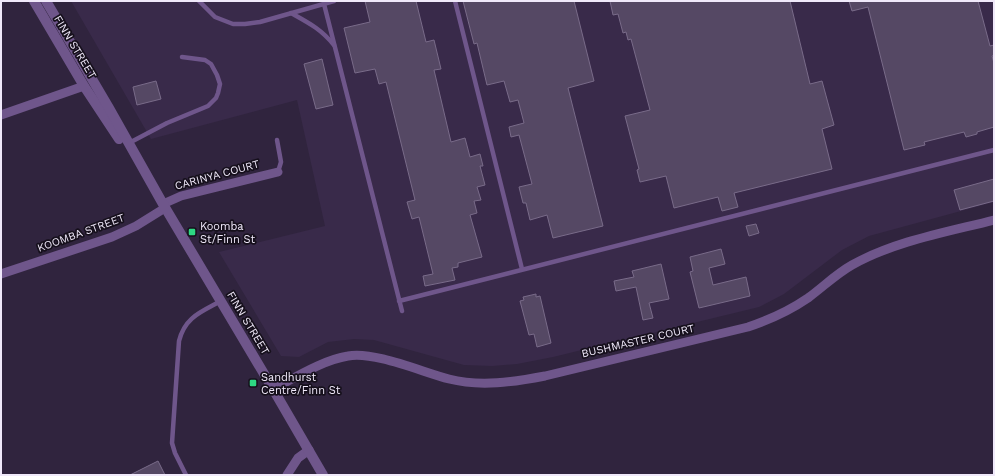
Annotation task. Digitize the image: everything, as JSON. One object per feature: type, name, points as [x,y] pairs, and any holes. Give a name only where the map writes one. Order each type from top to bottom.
[{"type":"street","name":"FINN STREET","points":[[34,1],[129,143],[164,206]]},
{"type":"street","name":"FINN STREET","points":[[46,1],[89,83],[221,301],[323,475]]},
{"type":"street","points":[[1,115],[89,83]]},
{"type":"street","name":"CARINYA COURT","points":[[164,206],[181,196],[278,172]]},
{"type":"street","name":"KOOMBA STREET","points":[[1,274],[112,237],[136,226],[164,206]]},
{"type":"street","name":"BUSHMASTER COURT","points":[[273,389],[325,363],[349,355],[363,355],[377,358],[464,382],[502,383],[545,376],[748,327],[778,316],[792,308],[851,266],[880,251],[994,220]]},
{"type":"street","points":[[287,475],[298,458],[309,450]]},
{"type":"lane","points":[[199,1],[215,17],[233,24],[260,22],[334,1]]},
{"type":"lane","points":[[455,1],[522,270]]},
{"type":"lane","points":[[324,4],[402,311]]},
{"type":"lane","points":[[291,13],[312,24],[326,35],[335,46]]},
{"type":"lane","points":[[129,143],[167,123],[208,106],[216,98],[220,84],[217,75],[210,64],[205,60],[182,57]]},
{"type":"lane","points":[[276,140],[281,162],[278,172]]},
{"type":"lane","points":[[399,301],[994,150]]},
{"type":"lane","points":[[186,475],[175,453],[172,443],[179,340],[184,326],[192,318],[221,301]]},
{"type":"shaded area","points":[[71,1],[994,1],[994,202],[869,236],[842,250],[784,294],[759,307],[553,357],[517,364],[492,366],[464,365],[374,340],[354,339],[328,342],[299,357],[281,356],[219,252],[325,226],[297,100],[151,139]]},
{"type":"building","points":[[365,1],[416,1],[426,42],[434,40],[441,69],[434,70],[451,142],[465,138],[470,157],[480,154],[483,166],[480,166],[485,185],[477,187],[481,200],[474,201],[477,213],[470,215],[482,257],[458,263],[458,267],[452,268],[455,280],[425,286],[423,276],[433,274],[419,217],[412,219],[407,202],[415,200],[386,82],[379,84],[375,69],[355,73],[344,28],[370,22]]},
{"type":"building","points":[[463,1],[574,1],[594,81],[568,88],[603,226],[553,238],[547,215],[530,220],[526,203],[523,203],[519,187],[532,184],[519,135],[511,137],[509,127],[524,123],[518,100],[510,102],[504,81],[487,85],[477,43],[474,44]]},
{"type":"building","points":[[610,1],[790,1],[810,84],[822,81],[834,125],[822,129],[832,169],[734,193],[738,207],[722,211],[718,197],[674,208],[666,176],[640,182],[637,170],[639,169],[625,116],[650,110],[631,39],[628,40],[626,32],[623,33],[618,14],[613,15]]},
{"type":"building","points":[[849,1],[978,1],[990,46],[994,45],[994,55],[992,56],[994,63],[994,127],[966,137],[964,132],[924,142],[925,145],[904,150],[868,7],[852,11]]},
{"type":"building","points":[[322,59],[333,105],[316,109],[304,64]]},
{"type":"building","points":[[156,81],[161,99],[137,105],[133,87]]},
{"type":"building","points":[[994,179],[994,201],[960,210],[954,190]]},
{"type":"building","points":[[756,224],[759,233],[749,236],[746,226]]},
{"type":"building","points":[[721,249],[725,264],[709,268],[713,285],[746,277],[750,296],[699,308],[690,272],[693,271],[690,257]]},
{"type":"building","points":[[661,264],[669,299],[649,303],[653,318],[643,320],[636,287],[616,291],[614,281],[634,277],[632,271]]},
{"type":"building","points":[[536,294],[536,297],[540,296],[551,343],[537,347],[534,334],[529,335],[520,301],[524,300],[523,297]]},
{"type":"building","points":[[158,461],[165,475],[130,475]]},
{"type":"place","name":"Koomba St/Finn St","points":[[192,232]]},
{"type":"place","name":"Sandhurst Centre/Finn St","points":[[253,383]]}]
